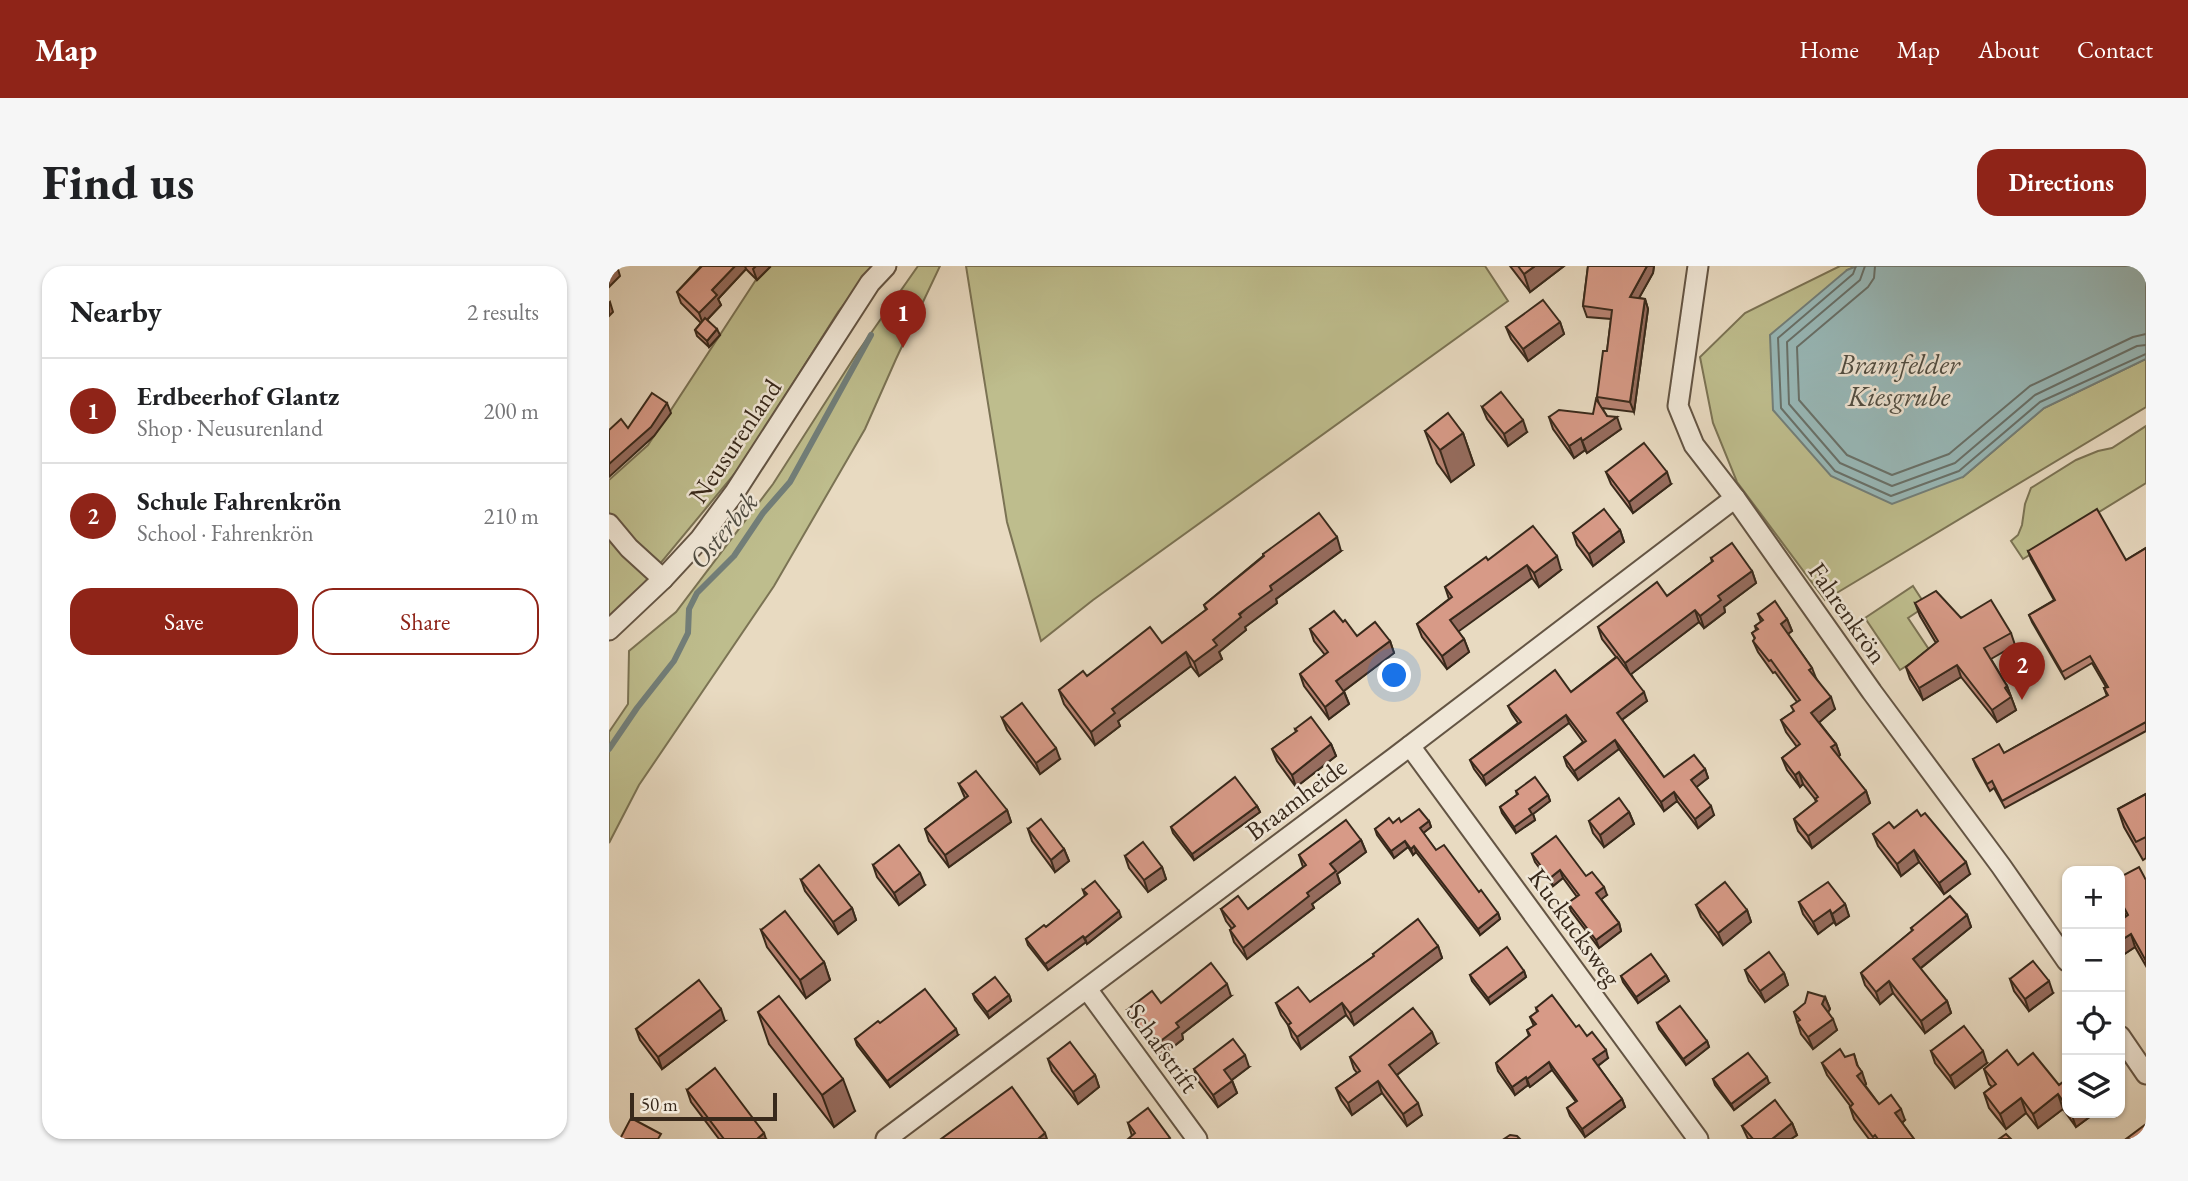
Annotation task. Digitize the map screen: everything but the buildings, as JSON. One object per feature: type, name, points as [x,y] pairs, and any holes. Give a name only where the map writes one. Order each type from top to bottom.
[{"type":"street","name":"Neusurenland","points":[[609,630],[663,579],[700,539],[735,492],[870,283],[886,266]]},
{"type":"street","name":"Fahrenkrön","points":[[1698,266],[1678,405],[1694,445],[1735,498],[2062,954]]},
{"type":"street","name":"Braamheide","points":[[886,1139],[1735,498]]},
{"type":"street","points":[[609,524],[629,548],[663,579]]},
{"type":"street","name":"Kuckucksweg","points":[[1410,746],[1697,1139]]},
{"type":"street","name":"Schafstrift","points":[[1087,989],[1197,1139]]},
{"type":"street","points":[[2125,1043],[2146,1074]]},
{"type":"shaded area","points":[[765,266],[873,266],[838,312],[741,466],[630,600],[609,617],[609,480],[648,445]]},
{"type":"shaded area","points":[[918,266],[940,266],[865,429],[774,586],[639,785],[609,843],[609,732],[628,704],[629,651],[676,612],[773,484],[857,353]]},
{"type":"shaded area","points":[[966,266],[1485,266],[1508,301],[1093,600],[1041,641],[1007,522]]},
{"type":"shaded area","points":[[1840,266],[1857,266],[1847,270],[1963,477],[2044,408],[2146,359],[2146,407],[1825,600],[1737,482],[1713,423],[1700,357],[1745,313]]},
{"type":"shaded area","points":[[2146,426],[2146,483],[2023,559],[2011,541],[2018,535],[2022,525],[2031,488],[2076,460],[2112,448]]},
{"type":"shaded area","points":[[1913,586],[1926,606],[1908,618],[1930,651],[1900,670],[1865,618]]},
{"type":"water","name":"Bramfelder Kiesgrube","points":[[1857,266],[2146,266],[2146,359],[2044,408],[1963,477],[1892,504],[1831,476],[1773,410],[1770,335],[1847,270]]},
{"type":"waterway","name":"Osterbek","points":[[609,749],[674,661],[688,633],[689,609],[697,593],[734,556],[763,513],[790,482],[871,335]]},
{"type":"place","name":"Erdbeerhof Glantz","points":[[903,348]]},
{"type":"place","name":"Schule Fahrenkrön","points":[[2022,700]]}]
